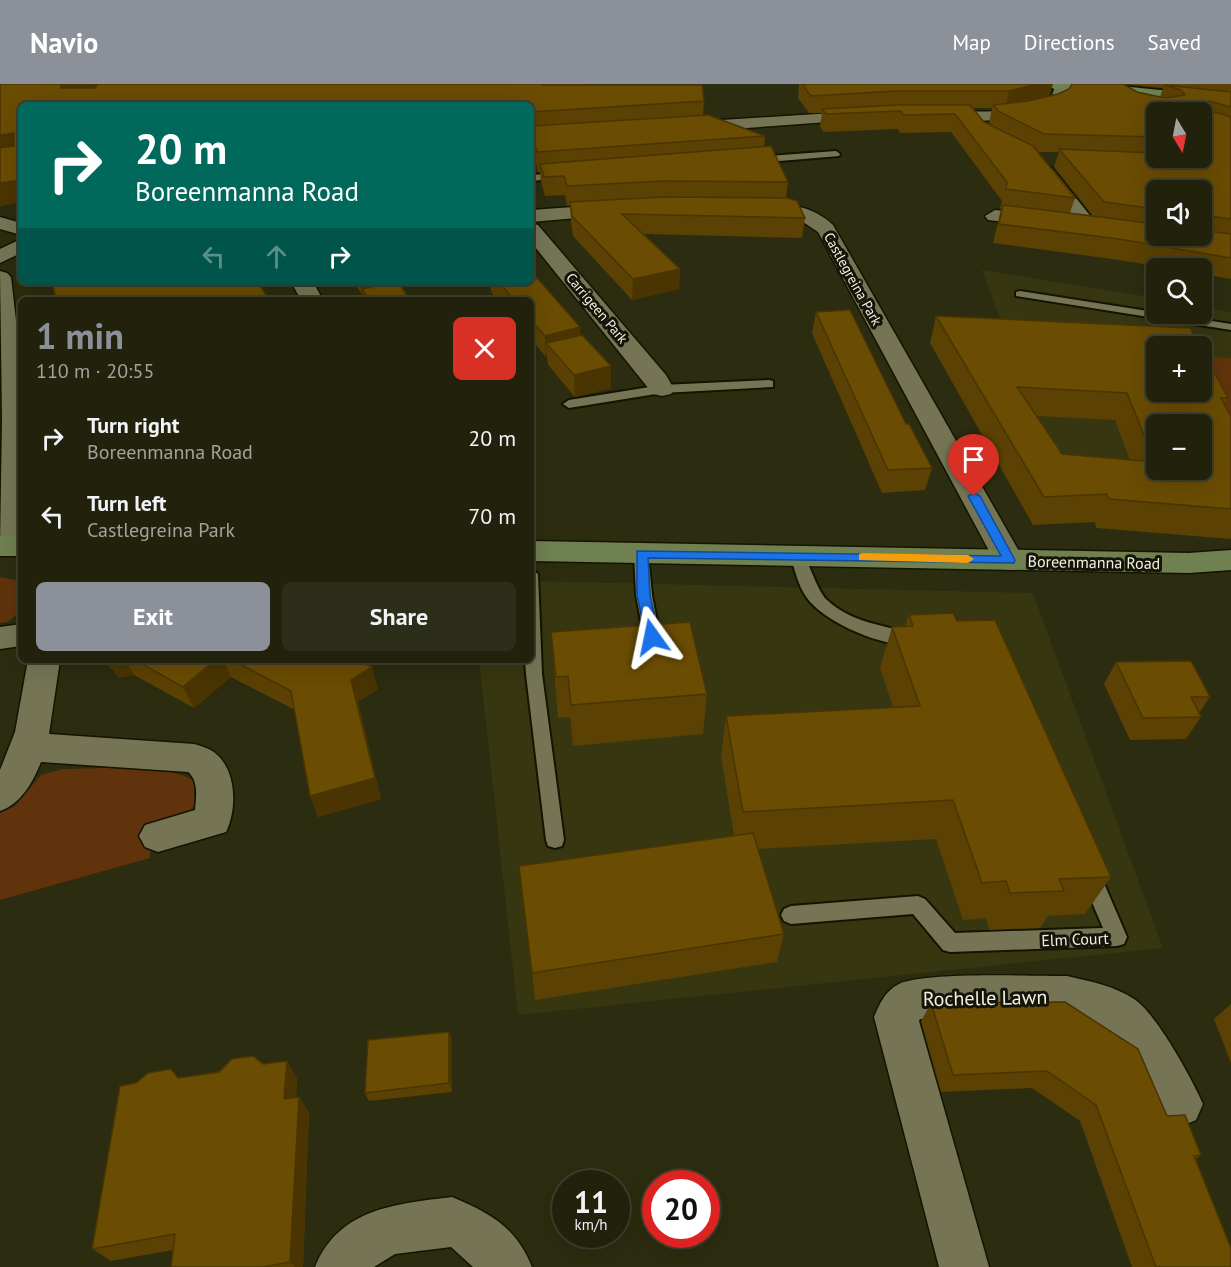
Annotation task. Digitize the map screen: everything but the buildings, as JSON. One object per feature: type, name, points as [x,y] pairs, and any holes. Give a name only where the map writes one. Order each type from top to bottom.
[{"type":"main road","points":[[1059,85],[1231,102]]},
{"type":"main road","points":[[0,546],[18,546]]},
{"type":"main road","name":"Boreenmanna Road","points":[[534,551],[1189,563],[1231,560]]},
{"type":"main road","name":"Boreenmanna Road","points":[[1189,563],[1231,569]]},
{"type":"street","points":[[918,114],[1005,115],[1039,107],[1060,97],[1059,85]]},
{"type":"street","points":[[1118,92],[1125,99],[1146,105]]},
{"type":"street","points":[[669,129],[882,116]]},
{"type":"street","points":[[972,116],[986,134]]},
{"type":"street","points":[[1054,159],[1035,159],[1089,227]]},
{"type":"street","name":"Castlegreina Park","points":[[732,208],[796,211],[812,217],[826,229],[1009,560]]},
{"type":"street","points":[[534,216],[640,209]]},
{"type":"street","points":[[995,216],[1113,230]]},
{"type":"street","points":[[0,223],[18,228]]},
{"type":"street","name":"Carrigeen Park","points":[[534,233],[657,380],[662,389]]},
{"type":"street","points":[[0,257],[18,246]]},
{"type":"street","points":[[0,277],[15,420],[12,521],[0,536]]},
{"type":"street","points":[[0,638],[18,635]]},
{"type":"street","points":[[0,796],[18,775],[29,747],[43,663]]},
{"type":"street","points":[[29,747],[194,758],[204,762],[210,769],[214,782],[213,821],[158,836]]},
{"type":"street","name":"Rochelle Lawn","points":[[964,1267],[896,1017],[901,1008],[913,999],[1067,996],[1097,1004],[1118,1013],[1133,1027],[1180,1104]]},
{"type":"street","points":[[340,1267],[354,1251],[388,1230],[452,1222],[473,1232],[507,1267]]},
{"type":"lane","points":[[741,161],[836,154]]},
{"type":"lane","points":[[534,178],[577,174]]},
{"type":"lane","points":[[1020,294],[1231,327]]},
{"type":"lane","points":[[569,404],[662,389],[769,384]]},
{"type":"lane","points":[[641,554],[644,595],[652,637]]},
{"type":"lane","points":[[797,555],[808,585],[819,602],[857,626],[872,632],[926,640]]},
{"type":"lane","points":[[534,663],[555,840]]},
{"type":"lane","name":"Elm Court","points":[[791,915],[918,905],[950,943],[1117,937],[1085,862]]},
{"type":"shaded area","points":[[982,270],[1146,296],[1146,324],[1212,324],[1212,309],[1231,312],[1231,484],[1162,480],[1212,480],[1212,414],[1146,414],[1146,479],[1058,474]]},
{"type":"shaded area","points":[[1212,357],[1231,358],[1231,427],[1210,402]]},
{"type":"shaded area","points":[[0,577],[18,580],[18,613],[8,622],[0,623]]},
{"type":"shaded area","points":[[534,581],[1033,593],[1163,948],[518,1015],[479,663],[534,663]]},
{"type":"shaded area","points":[[131,768],[166,771],[181,775],[194,781],[194,806],[188,812],[149,829],[150,858],[0,900],[0,813],[15,806],[41,775],[63,769]]},
{"type":"slow traffic","points":[[863,557],[968,559]]},
{"type":"route","points":[[652,637],[644,595],[641,554],[1009,560],[974,496]]}]
